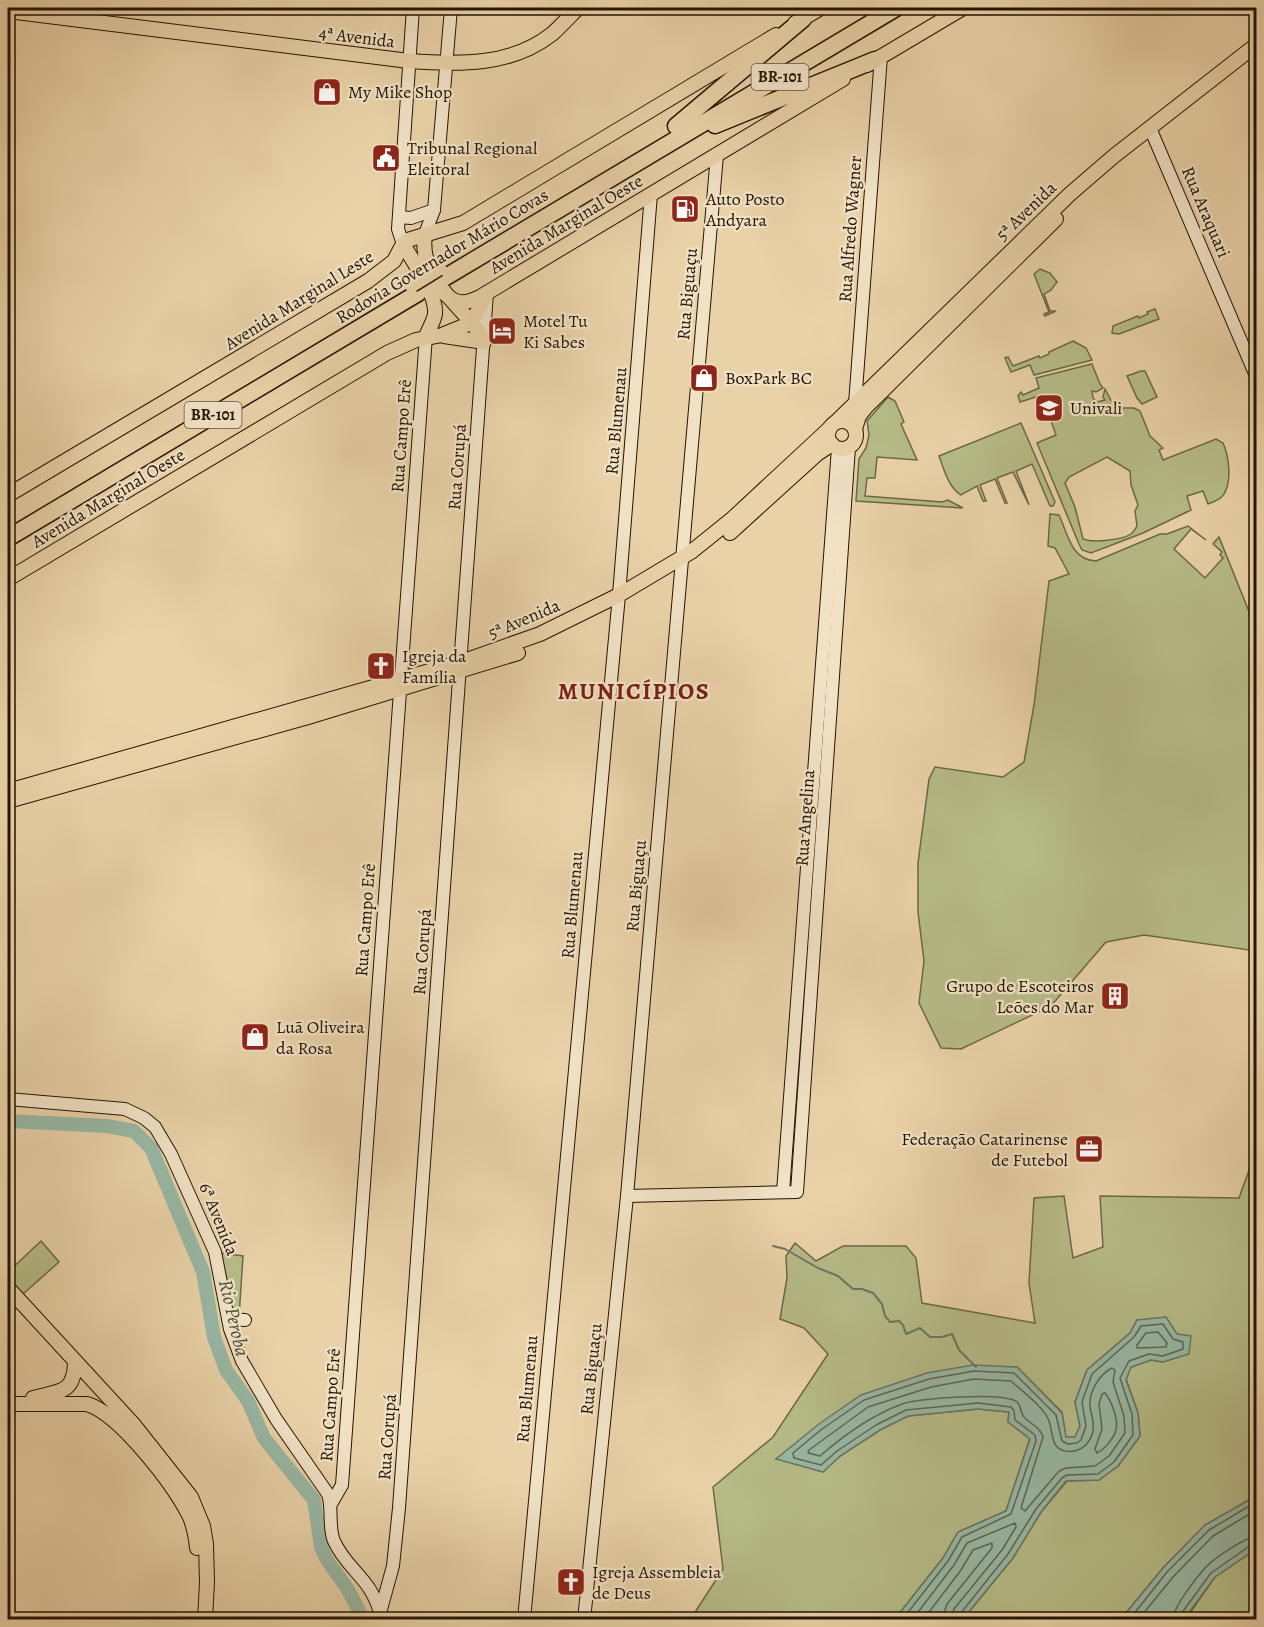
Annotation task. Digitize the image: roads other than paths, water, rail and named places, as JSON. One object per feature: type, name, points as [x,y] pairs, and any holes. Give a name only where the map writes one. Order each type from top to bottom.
[{"type":"highway","name":"Rodovia Governador Mário Covas","points":[[442,280],[676,126],[874,8]]},
{"type":"highway","name":"Rodovia Governador Mário Covas","points":[[8,525],[415,289],[442,280],[896,8]]},
{"type":"highway","points":[[676,126],[803,19]]},
{"type":"highway","points":[[664,146],[878,58]]},
{"type":"highway","name":"Rodovia Governador Mário Covas","points":[[8,538],[415,289]]},
{"type":"main road","name":"4ª Avenida","points":[[8,11],[409,61],[474,63],[514,54],[552,33],[578,8]]},
{"type":"main road","points":[[426,336],[435,315],[434,304],[431,294],[403,244],[416,236],[452,228],[463,223],[821,8]]},
{"type":"main road","name":"Avenida Marginal Oeste","points":[[8,579],[387,353],[426,336],[455,331],[471,321],[487,292],[963,8]]},
{"type":"main road","name":"5ª Avenida","points":[[855,429],[859,416],[866,407],[1047,228],[1152,132],[1257,45]]},
{"type":"main road","name":"5ª Avenida","points":[[682,564],[833,425],[1050,212],[1092,174],[1257,57]]},
{"type":"main road","points":[[425,234],[424,253],[427,265],[442,280],[484,341]]},
{"type":"main road","name":"Avenida Marginal Leste","points":[[8,495],[368,281],[394,261],[403,244]]},
{"type":"main road","points":[[394,261],[406,261],[416,266]]},
{"type":"main road","points":[[442,280],[455,302],[472,301],[487,292]]},
{"type":"main road","points":[[442,335],[484,341]]},
{"type":"main road","points":[[845,421],[855,429],[855,441],[840,446],[828,437],[833,425],[845,421]]},
{"type":"main road","name":"5ª Avenida","points":[[8,801],[530,648],[619,601],[729,534],[817,454],[840,446]]},
{"type":"main road","name":"5ª Avenida","points":[[8,791],[401,684]]},
{"type":"main road","points":[[8,1288],[134,1425],[183,1486],[203,1526],[207,1557],[205,1620]]},
{"type":"main road","points":[[10,1404],[61,1390],[71,1384],[75,1376],[75,1363]]},
{"type":"main road","points":[[10,1404],[87,1404],[104,1411],[119,1424],[164,1477],[189,1515],[198,1557],[196,1620]]},
{"type":"street","points":[[403,244],[399,217],[413,8]]},
{"type":"street","points":[[425,234],[434,210],[450,8]]},
{"type":"street","name":"Rua Alfredo Wagner","points":[[855,404],[878,58]]},
{"type":"street","name":"Rua Araquari","points":[[1152,132],[1257,376]]},
{"type":"street","name":"Rua Biguaçu","points":[[584,1620],[627,1196],[717,154]]},
{"type":"street","name":"Rua Blumenau","points":[[524,1620],[619,601],[651,194]]},
{"type":"street","points":[[399,217],[411,218],[434,210]]},
{"type":"street","name":"Rua Corupá","points":[[382,1616],[393,1566],[399,1508],[487,292]]},
{"type":"street","name":"Rua Campo Erê","points":[[331,1504],[342,1485],[426,336]]},
{"type":"street","name":"Rua Angelina","points":[[814,858],[783,1192],[797,1192],[814,858],[840,446]]},
{"type":"street","name":"6ª Avenida","points":[[8,1099],[125,1109],[144,1118],[155,1127],[174,1161],[215,1252],[228,1319],[242,1361],[289,1439],[324,1487],[331,1504],[332,1537],[369,1585],[376,1597],[382,1616]]},
{"type":"street","points":[[627,1196],[783,1192]]},
{"type":"street","points":[[228,1319],[245,1320]]},
{"type":"water","points":[[1166,1317],[1177,1334],[1191,1336],[1189,1354],[1163,1362],[1151,1360],[1131,1367],[1126,1380],[1138,1413],[1140,1436],[1118,1466],[1099,1480],[1066,1481],[1041,1512],[1013,1558],[963,1619],[895,1619],[943,1558],[958,1532],[1006,1511],[1030,1439],[1008,1422],[1009,1412],[978,1409],[908,1416],[880,1430],[840,1456],[823,1472],[776,1459],[819,1424],[861,1395],[927,1373],[973,1365],[1017,1367],[1062,1413],[1066,1437],[1075,1437],[1080,1426],[1075,1402],[1087,1370],[1130,1333],[1137,1320]]},
{"type":"water","points":[[1256,1496],[1256,1549],[1215,1577],[1184,1619],[1121,1619],[1163,1568],[1205,1525]]},
{"type":"waterway","name":"Rio Peroba","points":[[8,1121],[107,1126],[134,1131],[151,1148],[203,1272],[214,1337],[226,1370],[248,1401],[264,1438],[314,1500],[321,1547],[364,1620]]},
{"type":"waterway","points":[[773,1246],[785,1249],[818,1268],[838,1276],[853,1289],[873,1293],[882,1304],[885,1316],[890,1322],[899,1321],[906,1334],[920,1328],[930,1337],[952,1334],[959,1350],[976,1367]]},
{"type":"place","name":"My Mike Shop","points":[[327,92]]},
{"type":"place","name":"Tribunal Regional Eleitoral","points":[[386,158]]},
{"type":"place","name":"Auto Posto Andyara","points":[[685,209]]},
{"type":"place","name":"Motel Tu Ki Sabes","points":[[502,331]]},
{"type":"place","name":"BoxPark BC","points":[[704,378]]},
{"type":"place","name":"Univali","points":[[1049,408]]},
{"type":"place","name":"Igreja da Família","points":[[381,666]]},
{"type":"place","name":"Grupo de Escoteiros Leões do Mar","points":[[1115,996]]},
{"type":"place","name":"Luã Oliveira da Rosa","points":[[255,1037]]},
{"type":"place","name":"Federação Catarinense de Futebol","points":[[1089,1149]]},
{"type":"place","name":"Igreja Assembleia de Deus","points":[[571,1582]]},
{"type":"district","name":"MUNICÍPIOS","points":[[634,691]]}]
